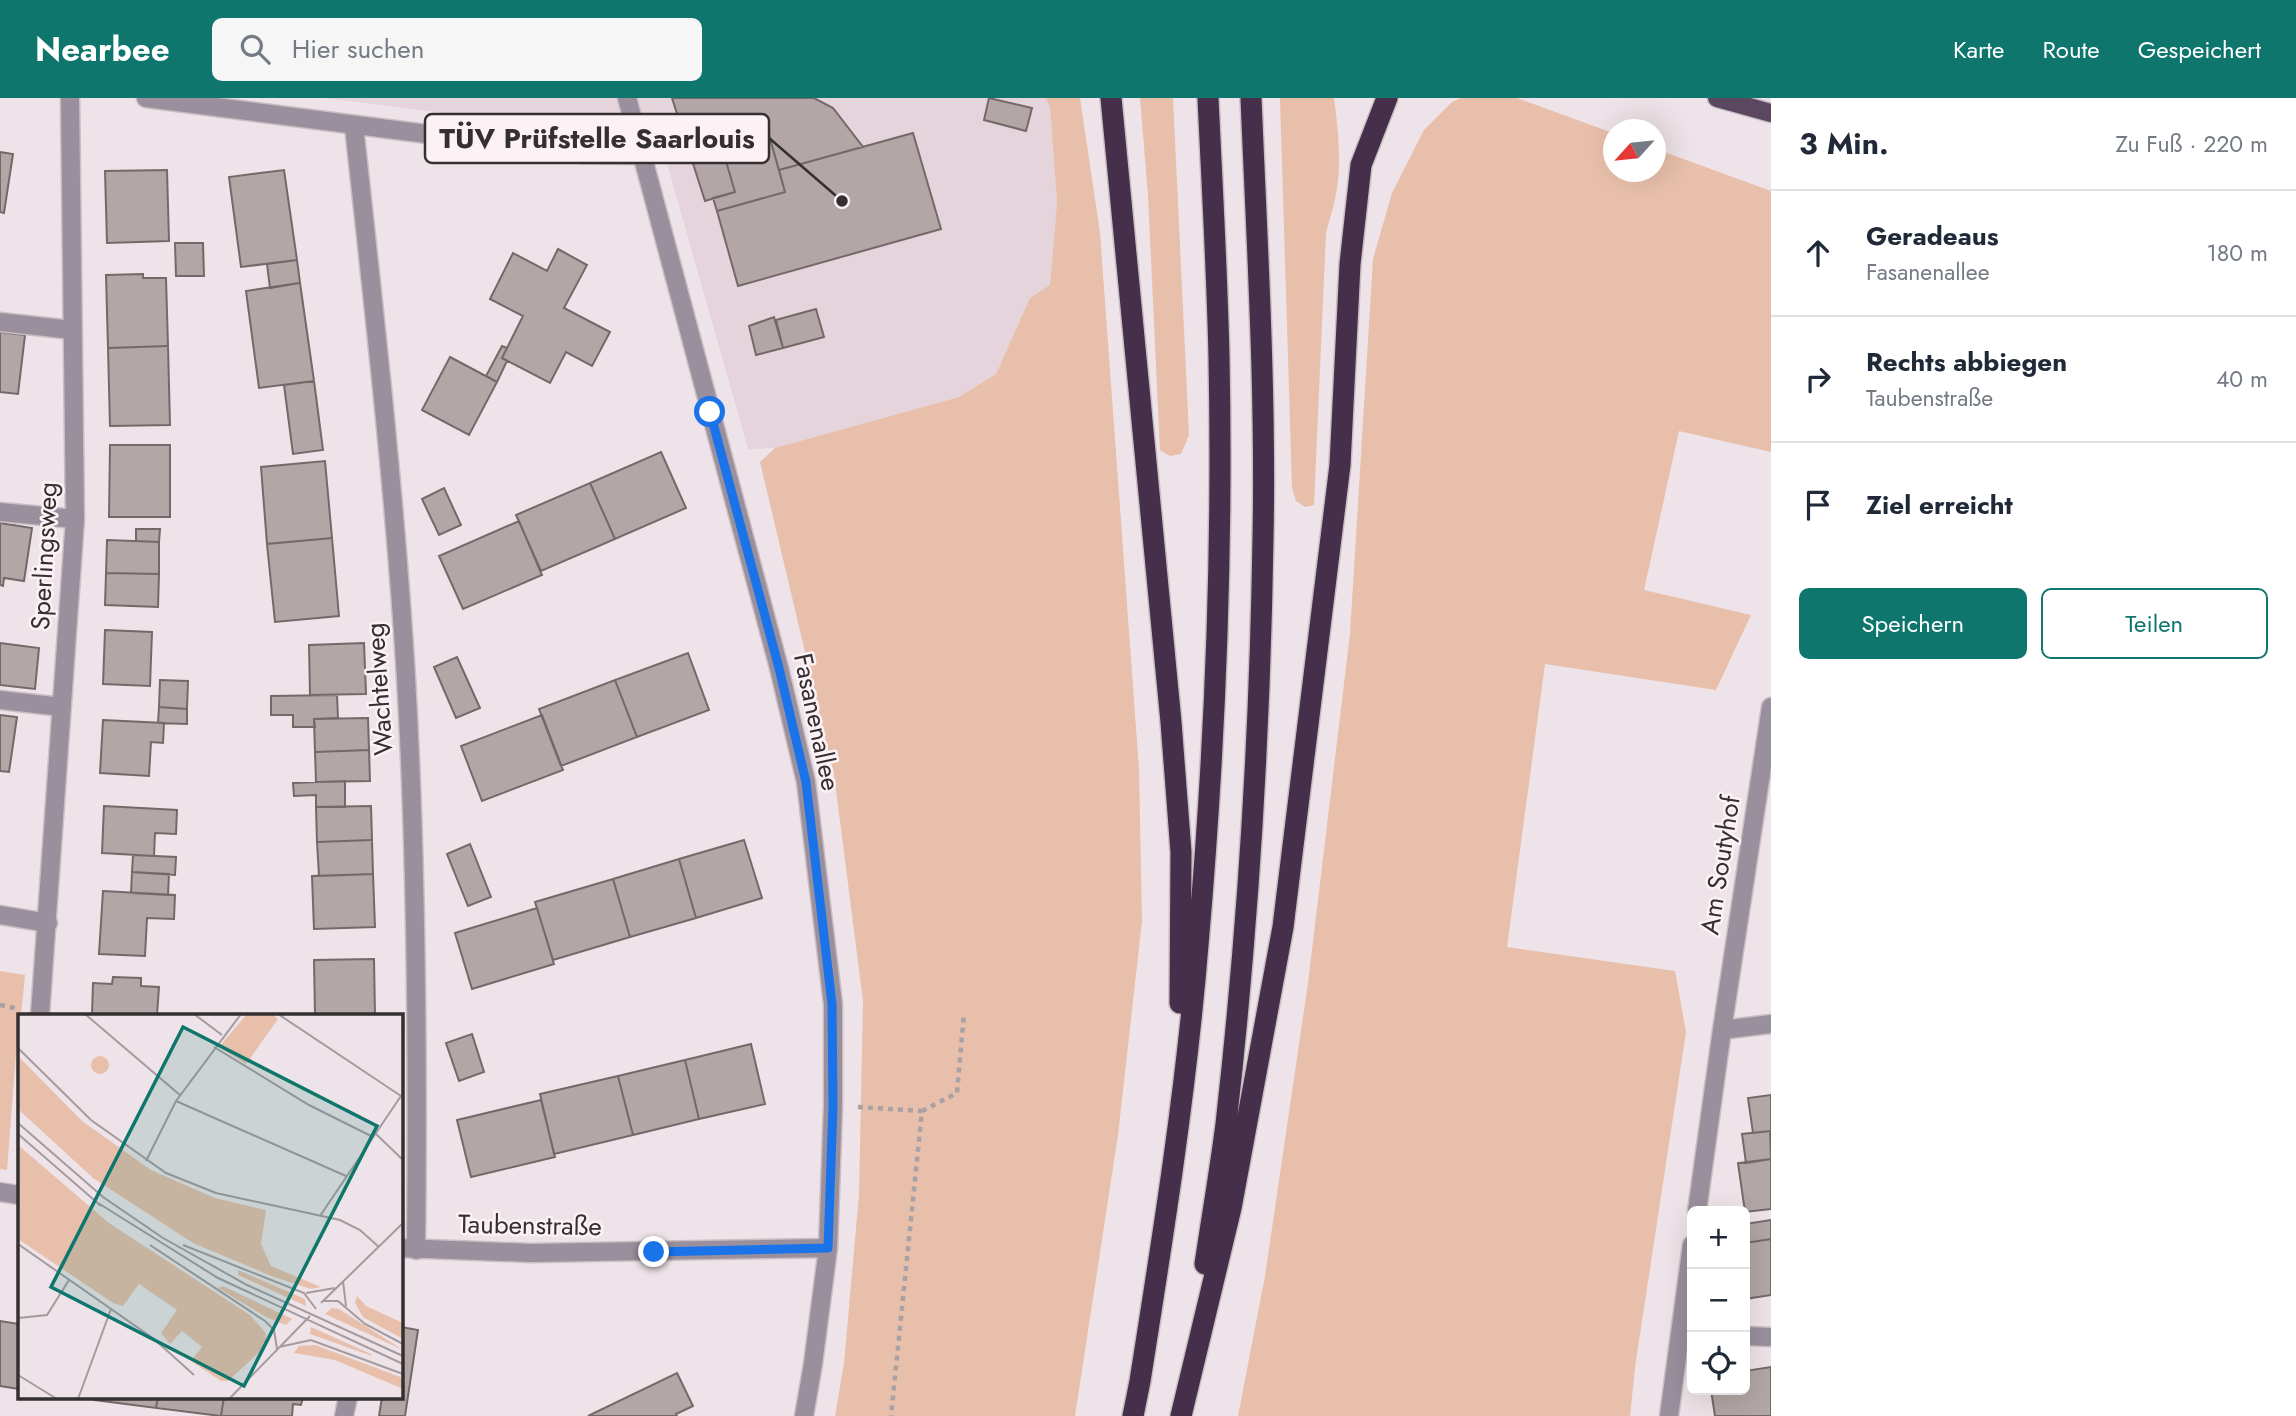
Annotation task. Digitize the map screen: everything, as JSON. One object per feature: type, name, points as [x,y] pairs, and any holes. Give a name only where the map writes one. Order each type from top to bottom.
[{"type":"highway","points":[[1111,98],[1149,480],[1181,852],[1180,1043],[1171,1187]]},
{"type":"highway","points":[[1133,1416],[1171,1187],[1198,945],[1212,749],[1219,525],[1219,356],[1208,98]]},
{"type":"highway","points":[[1186,1394],[1225,1127],[1243,946],[1256,750],[1264,536],[1261,361],[1251,98]]},
{"type":"highway","points":[[1181,1416],[1231,1208],[1283,927],[1340,465],[1350,264],[1360,176],[1387,98]]},
{"type":"main road","points":[[1717,98],[1771,113]]},
{"type":"street","name":"Sperlingsweg","points":[[40,1014],[75,519],[70,98]]},
{"type":"street","points":[[146,98],[583,154],[641,155]]},
{"type":"street","name":"Fasanenallee","points":[[627,98],[779,668],[806,782],[832,1004],[833,1106],[828,1248],[804,1416]]},
{"type":"street","name":"Wachtelweg","points":[[354,126],[386,429],[406,675],[416,948],[409,1249]]},
{"type":"street","points":[[0,322],[72,330]]},
{"type":"street","points":[[0,512],[75,519]]},
{"type":"street","points":[[0,700],[62,707]]},
{"type":"street","name":"Am Soutyhof","points":[[1698,1206],[1771,707]]},
{"type":"street","points":[[0,915],[48,923]]},
{"type":"street","points":[[1722,1030],[1771,1024]]},
{"type":"street","points":[[0,1192],[18,1195]]},
{"type":"street","name":"Taubenstraße","points":[[409,1249],[531,1253],[828,1248]]},
{"type":"street","points":[[1669,1416],[1686,1335],[1690,1269]]},
{"type":"street","points":[[1750,1336],[1771,1337]]},
{"type":"street","points":[[344,1416],[348,1398]]},
{"type":"path","points":[[833,1106],[922,1111],[957,1093],[964,1013]]},
{"type":"path","points":[[891,1416],[922,1111]]},
{"type":"shaded area","points":[[325,98],[1045,98],[1050,106],[1057,203],[1050,285],[1030,298],[996,374],[959,397],[775,448],[748,449],[655,121],[557,127]]},
{"type":"shaded area","points":[[1045,98],[1080,98],[1100,233],[1139,769],[1142,921],[1118,1135],[1075,1416],[835,1416],[844,1363],[859,1195],[863,1001],[834,774],[760,462],[775,448],[959,397],[996,374],[1030,298],[1050,285],[1057,203],[1050,106]]},
{"type":"shaded area","points":[[1140,98],[1173,98],[1189,435],[1181,454],[1170,456],[1160,450],[1148,195]]},
{"type":"shaded area","points":[[1280,98],[1334,98],[1339,146],[1338,183],[1326,233],[1314,505],[1305,507],[1296,501],[1292,488]]},
{"type":"shaded area","points":[[1461,98],[1517,98],[1603,129],[1603,182],[1666,182],[1666,153],[1771,191],[1771,452],[1679,431],[1644,590],[1751,615],[1716,690],[1545,664],[1507,947],[1675,971],[1686,1032],[1635,1367],[1630,1416],[1238,1416],[1265,1276],[1308,983],[1350,634],[1373,259],[1392,193],[1424,130],[1452,102]]},
{"type":"shaded area","points":[[0,971],[25,975],[21,1014],[18,1014],[7,1170],[0,1169]]},
{"type":"building","points":[[672,98],[814,98],[833,108],[863,147],[779,170],[767,128],[720,141],[735,192],[705,201]]},
{"type":"building","points":[[989,98],[1032,108],[1026,131],[984,120]]},
{"type":"building","points":[[767,128],[785,192],[717,211],[713,198],[735,192],[720,141]]},
{"type":"building","points":[[913,133],[941,229],[738,286],[717,211],[785,192],[779,170]]},
{"type":"building","points":[[0,152],[13,154],[4,213],[0,212]]},
{"type":"building","points":[[167,170],[169,241],[107,243],[105,171]]},
{"type":"building","points":[[284,170],[297,260],[241,267],[229,177]]},
{"type":"building","points":[[175,243],[203,243],[204,276],[176,276]]},
{"type":"building","points":[[558,249],[587,265],[564,308],[610,332],[592,366],[566,352],[550,383],[502,358],[523,316],[490,299],[513,253],[547,271]]},
{"type":"building","points":[[297,260],[300,283],[270,288],[267,264]]},
{"type":"building","points":[[143,274],[143,278],[166,278],[168,346],[108,348],[106,275]]},
{"type":"building","points":[[300,283],[314,381],[259,388],[246,291]]},
{"type":"building","points":[[816,309],[824,337],[783,348],[776,320]]},
{"type":"building","points":[[774,317],[783,348],[756,355],[749,326]]},
{"type":"building","points":[[0,332],[25,335],[18,394],[0,392]]},
{"type":"building","points":[[168,346],[170,425],[110,426],[108,348]]},
{"type":"building","points":[[502,346],[507,348],[502,358],[507,361],[497,382],[486,376]]},
{"type":"building","points":[[450,357],[497,382],[469,435],[422,410]]},
{"type":"building","points":[[314,381],[323,450],[293,454],[284,385]]},
{"type":"building","points":[[110,445],[170,445],[170,517],[109,517]]},
{"type":"building","points":[[661,452],[686,508],[615,539],[590,483]]},
{"type":"building","points":[[325,461],[332,538],[267,544],[261,467]]},
{"type":"building","points":[[590,483],[615,539],[541,571],[516,515]]},
{"type":"building","points":[[444,488],[461,525],[439,535],[422,499]]},
{"type":"building","points":[[519,521],[542,575],[463,609],[439,556]]},
{"type":"building","points":[[0,523],[32,528],[24,581],[4,578],[3,586],[0,585]]},
{"type":"building","points":[[136,529],[160,529],[159,542],[136,541]]},
{"type":"building","points":[[332,538],[339,616],[275,622],[267,544]]},
{"type":"building","points":[[107,540],[159,542],[159,574],[106,573]]},
{"type":"building","points":[[106,573],[159,574],[158,607],[105,605]]},
{"type":"building","points":[[105,630],[152,632],[150,686],[103,684]]},
{"type":"building","points":[[0,643],[39,648],[35,689],[0,685]]},
{"type":"building","points":[[364,643],[366,694],[310,695],[309,645]]},
{"type":"building","points":[[688,653],[709,710],[637,737],[615,680]]},
{"type":"building","points":[[457,657],[480,708],[456,718],[434,667]]},
{"type":"building","points":[[160,680],[188,681],[187,709],[159,707]]},
{"type":"building","points":[[615,680],[637,737],[561,766],[539,709]]},
{"type":"building","points":[[337,695],[338,718],[314,719],[315,727],[293,727],[293,715],[271,715],[271,696]]},
{"type":"building","points":[[159,707],[187,709],[187,724],[158,723]]},
{"type":"building","points":[[0,715],[17,717],[9,772],[0,771]]},
{"type":"building","points":[[542,715],[563,770],[482,801],[461,746]]},
{"type":"building","points":[[368,718],[369,750],[315,752],[314,719]]},
{"type":"building","points":[[103,720],[164,723],[163,743],[151,742],[149,776],[100,773]]},
{"type":"building","points":[[369,750],[370,781],[316,782],[315,752]]},
{"type":"building","points":[[345,781],[345,807],[316,807],[316,795],[294,796],[293,783]]},
{"type":"building","points":[[104,806],[177,810],[176,834],[155,833],[154,856],[102,853]]},
{"type":"building","points":[[371,806],[372,840],[317,842],[316,807]]},
{"type":"building","points":[[372,840],[373,874],[319,876],[317,842]]},
{"type":"building","points":[[744,840],[762,898],[696,918],[679,859]]},
{"type":"building","points":[[470,844],[491,897],[468,906],[447,854]]},
{"type":"building","points":[[133,855],[176,857],[175,875],[132,872]]},
{"type":"building","points":[[679,859],[696,918],[630,937],[613,879]]},
{"type":"building","points":[[132,872],[169,874],[168,895],[131,893]]},
{"type":"building","points":[[373,874],[375,927],[314,929],[312,876]]},
{"type":"building","points":[[613,879],[630,937],[553,960],[535,902]]},
{"type":"building","points":[[103,891],[175,895],[174,919],[147,918],[145,956],[99,954]]},
{"type":"building","points":[[537,908],[554,964],[472,989],[455,933]]},
{"type":"building","points":[[374,959],[375,1014],[315,1014],[314,960]]},
{"type":"building","points":[[113,977],[141,978],[141,986],[159,987],[157,1014],[92,1014],[93,983],[112,984]]},
{"type":"building","points":[[472,1034],[484,1072],[459,1081],[446,1043]]},
{"type":"building","points":[[751,1044],[765,1104],[699,1119],[685,1060]]},
{"type":"building","points":[[685,1060],[699,1119],[633,1135],[618,1076]]},
{"type":"building","points":[[618,1076],[633,1135],[554,1154],[540,1094]]},
{"type":"building","points":[[1771,1095],[1771,1131],[1753,1133],[1748,1098]]},
{"type":"building","points":[[541,1100],[555,1157],[471,1177],[457,1120]]},
{"type":"building","points":[[1770,1131],[1771,1159],[1746,1163],[1742,1134]]},
{"type":"building","points":[[1771,1159],[1771,1209],[1750,1211],[1750,1206],[1744,1206],[1738,1163]]},
{"type":"building","points":[[1771,1220],[1771,1239],[1750,1242],[1750,1223]]},
{"type":"building","points":[[1771,1239],[1771,1295],[1750,1298],[1750,1242]]},
{"type":"building","points":[[0,1321],[18,1324],[18,1389],[0,1386]]},
{"type":"building","points":[[402,1327],[418,1330],[405,1416],[379,1416],[382,1398],[402,1398]]},
{"type":"building","points":[[1771,1367],[1771,1416],[1715,1416],[1712,1395],[1750,1395],[1750,1370]]},
{"type":"building","points":[[677,1373],[693,1406],[676,1414],[677,1416],[588,1416]]},
{"type":"building","points":[[95,1398],[158,1398],[156,1408]]},
{"type":"building","points":[[158,1398],[224,1398],[221,1416],[156,1408]]},
{"type":"building","points":[[224,1398],[303,1398],[301,1405],[293,1404],[292,1416],[221,1416]]},
{"type":"place","name":"TÜV Prüfstelle Saarlouis","points":[[842,201]]},
{"type":"route","points":[[654,1252],[828,1248],[833,1106],[832,1004],[806,782],[779,668],[710,412]]}]
